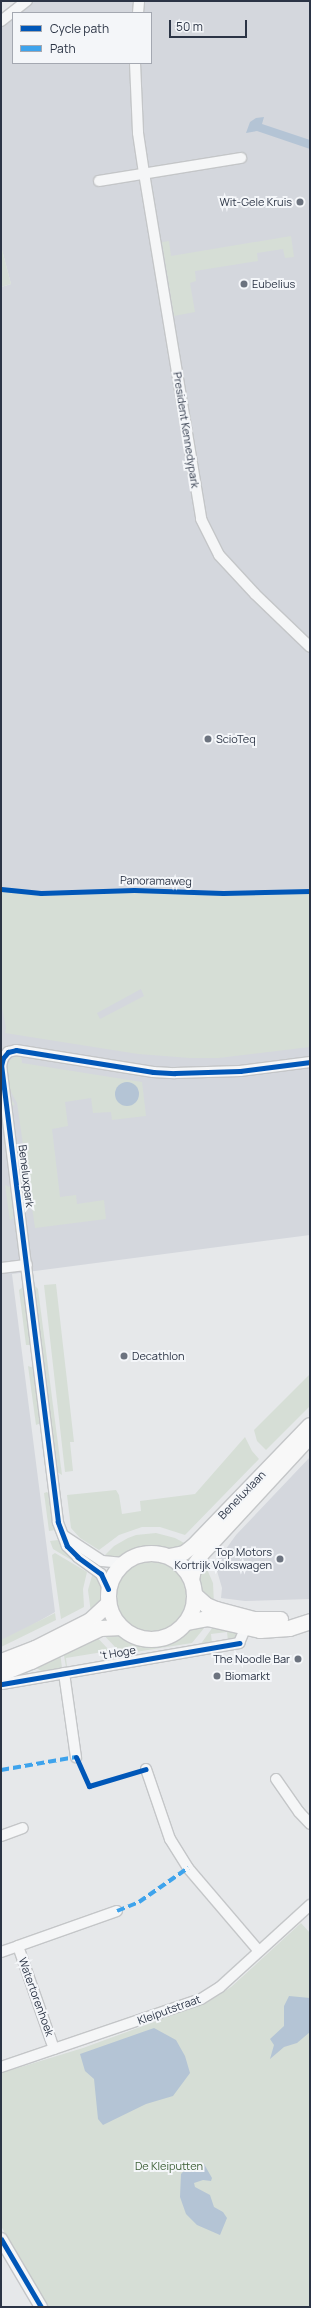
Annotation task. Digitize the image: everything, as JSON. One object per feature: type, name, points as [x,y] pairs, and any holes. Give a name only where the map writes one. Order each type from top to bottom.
[{"type":"main road","name":"Beneluxlaan","points":[[169,1556],[184,1552],[193,1546],[310,1425]]},
{"type":"main road","name":"Beneluxlaan","points":[[192,1580],[195,1564],[202,1554],[310,1438]]},
{"type":"main road","points":[[1,1661],[35,1648],[96,1616],[108,1596],[114,1575],[124,1563],[144,1554],[169,1556],[186,1570],[192,1580],[195,1595],[192,1613],[187,1622],[173,1634],[159,1639],[138,1637],[121,1628],[108,1596]]},
{"type":"main road","points":[[195,1595],[211,1607],[248,1623],[260,1630],[289,1628],[310,1621]]},
{"type":"main road","points":[[187,1622],[207,1618],[248,1623],[266,1620],[310,1618]]},
{"type":"main road","name":"'t Hoge","points":[[1,1678],[100,1628],[121,1628]]},
{"type":"street","points":[[13,12],[27,1]]},
{"type":"street","points":[[138,12],[139,1]]},
{"type":"street","points":[[1,21],[12,13]]},
{"type":"street","name":"President Kennedypark","points":[[135,64],[138,133],[201,519],[219,555],[255,594],[310,647]]},
{"type":"street","points":[[99,181],[241,158]]},
{"type":"street","name":"Beneluxpark","points":[[108,1596],[98,1571],[72,1553],[67,1546],[58,1522],[2,1066],[3,1058],[8,1052],[16,1050],[153,1072],[175,1073],[240,1071],[310,1062]]},
{"type":"street","points":[[1,1268],[27,1265]]},
{"type":"street","points":[[64,1536],[102,1561],[124,1563]]},
{"type":"street","name":"'t Hoge","points":[[1,1678],[64,1673],[239,1643],[248,1623]]},
{"type":"street","points":[[64,1673],[76,1757]]},
{"type":"street","points":[[146,1769],[170,1839],[190,1872],[259,1951]]},
{"type":"street","points":[[276,1779],[299,1812],[310,1824]]},
{"type":"street","points":[[1,1836],[23,1828]]},
{"type":"street","name":"Kleiputstraat","points":[[1,2067],[201,1999],[220,1987],[310,1905]]},
{"type":"street","name":"Watertorenhoek","points":[[1,1952],[116,1911]]},
{"type":"street","name":"Watertorenhoek","points":[[18,1946],[54,2049]]},
{"type":"street","points":[[1,2239],[41,2307]]},
{"type":"shaded area","points":[[35,1],[310,1],[310,1235],[12,1274],[55,1612],[1,1643],[1,287],[11,284],[1,246],[1,26],[12,18],[12,64],[152,64],[152,12],[19,12]]},
{"type":"shaded area","points":[[310,1457],[310,1599],[245,1601],[221,1598],[222,1588],[215,1564],[236,1535]]},
{"type":"green space","points":[[291,236],[294,257],[285,258],[283,249],[257,253],[258,261],[195,271],[196,281],[190,283],[195,312],[174,316],[162,242],[169,241],[171,256]]},
{"type":"green space","points":[[1,246],[11,284],[1,287]]},
{"type":"green space","points":[[1,892],[41,895],[134,892],[310,894],[310,1047],[218,1058],[190,1058],[138,1054],[5,1033],[6,1027],[1,1003]],"holes":[[[141,989],[144,996],[100,1019],[97,1013]]]},
{"type":"green space","points":[[18,1055],[21,1056],[22,1063],[142,1082],[146,1116],[112,1120],[111,1112],[93,1113],[91,1098],[65,1102],[68,1126],[52,1129],[60,1197],[76,1195],[77,1204],[104,1200],[106,1219],[35,1228],[17,1103],[10,1090],[7,1068],[10,1060]]},
{"type":"green space","points":[[10,1097],[15,1105],[1,1113],[1,1103]]},
{"type":"green space","points":[[5,1185],[10,1187],[14,1217],[10,1221]]},
{"type":"green space","points":[[56,1284],[74,1442],[70,1442],[73,1471],[65,1472],[44,1285]]},
{"type":"green space","points":[[34,1285],[38,1289],[62,1475],[57,1472]]},
{"type":"green space","points":[[24,1286],[31,1345],[26,1345],[19,1290]]},
{"type":"green space","points":[[28,1366],[34,1368],[41,1423],[36,1425]]},
{"type":"green space","points":[[310,1374],[310,1406],[266,1450],[257,1441],[254,1430]]},
{"type":"green space","points":[[245,1437],[252,1451],[259,1459],[185,1535],[160,1527],[142,1527],[119,1535],[99,1550],[80,1538],[71,1528],[67,1495],[116,1490],[119,1495],[122,1514],[141,1511],[140,1501],[195,1494]]},
{"type":"green space","points":[[47,1492],[50,1495],[55,1530],[49,1531],[44,1493]]},
{"type":"green space","points":[[156,1533],[175,1538],[188,1545],[172,1551],[148,1547],[116,1558],[104,1556],[114,1546],[128,1538],[136,1535]]},
{"type":"green space","points":[[58,1540],[72,1559],[88,1570],[53,1549],[50,1541]]},
{"type":"green space","points":[[55,1553],[87,1572],[83,1589],[84,1607],[61,1619],[52,1555]]},
{"type":"green space","points":[[152,1560],[172,1566],[182,1576],[188,1596],[182,1616],[172,1626],[152,1632],[132,1626],[122,1616],[116,1596],[122,1576],[132,1566]]},
{"type":"green space","points":[[203,1560],[213,1583],[214,1604],[202,1594],[200,1587],[198,1578]]},
{"type":"green space","points":[[93,1572],[98,1577],[103,1589],[101,1602],[91,1613],[88,1590]]},
{"type":"green space","points":[[55,1613],[56,1620],[1,1647],[1,1640]]},
{"type":"green space","points":[[209,1622],[192,1643],[129,1653],[115,1647],[101,1632],[116,1632],[139,1643],[155,1644],[176,1638],[190,1627]]},
{"type":"green space","points":[[215,1624],[237,1631],[239,1634],[235,1640],[228,1641],[227,1632],[211,1634],[212,1644],[200,1645]]},
{"type":"green space","points":[[95,1635],[108,1649],[123,1658],[111,1660],[109,1651],[66,1658],[66,1667],[63,1650]]},
{"type":"green space","points":[[60,1652],[62,1668],[41,1671],[32,1665]]},
{"type":"green space","name":"De Kleiputten","points":[[301,1923],[310,1933],[310,2307],[47,2307],[1,2226],[1,2073],[83,2048],[206,2003],[231,1987]]},
{"type":"water","points":[[264,117],[262,124],[310,140],[310,149],[257,131],[246,133],[250,122],[256,118]]},
{"type":"water","points":[[127,1082],[132,1083],[138,1089],[138,1099],[132,1105],[127,1106],[122,1105],[116,1099],[115,1094],[116,1089],[122,1083]]},
{"type":"water","points":[[289,1996],[310,1998],[310,2032],[297,2043],[284,2047],[270,2059],[274,2045],[270,2039],[284,2026],[284,2006]]},
{"type":"water","points":[[154,2028],[176,2040],[185,2056],[190,2073],[173,2096],[146,2104],[103,2125],[98,2119],[94,2079],[85,2071],[80,2054]]},
{"type":"water","points":[[191,2163],[204,2164],[212,2178],[211,2181],[203,2180],[194,2183],[195,2187],[210,2195],[214,2207],[223,2212],[227,2218],[220,2235],[197,2225],[186,2214],[180,2197],[181,2174]]},
{"type":"marked path","points":[[1,1770],[76,1757],[78,1760]]},
{"type":"marked path","points":[[117,1911],[139,1902],[188,1868]]},
{"type":"cycle path","name":"Panoramaweg","points":[[1,889],[41,893],[134,890],[223,893],[310,891]]},
{"type":"cycle path","points":[[108,1589],[101,1574],[78,1557],[67,1546],[58,1522],[1,1066],[3,1058],[8,1052],[16,1050],[153,1072],[175,1073],[240,1071],[310,1062]]},
{"type":"cycle path","points":[[2,1684],[239,1643]]},
{"type":"cycle path","points":[[76,1757],[89,1786],[146,1769]]},
{"type":"cycle path","points":[[1,2239],[41,2307]]},
{"type":"place","name":"Wit-Gele Kruis","points":[[300,202]]},
{"type":"place","name":"Eubelius","points":[[244,284]]},
{"type":"place","name":"ScioTeq","points":[[208,739]]},
{"type":"place","name":"Decathlon","points":[[124,1356]]},
{"type":"place","name":"Top Motors Kortrijk Volkswagen","points":[[280,1559]]},
{"type":"place","name":"The Noodle Bar","points":[[298,1659]]},
{"type":"place","name":"Biomarkt","points":[[217,1676]]}]
